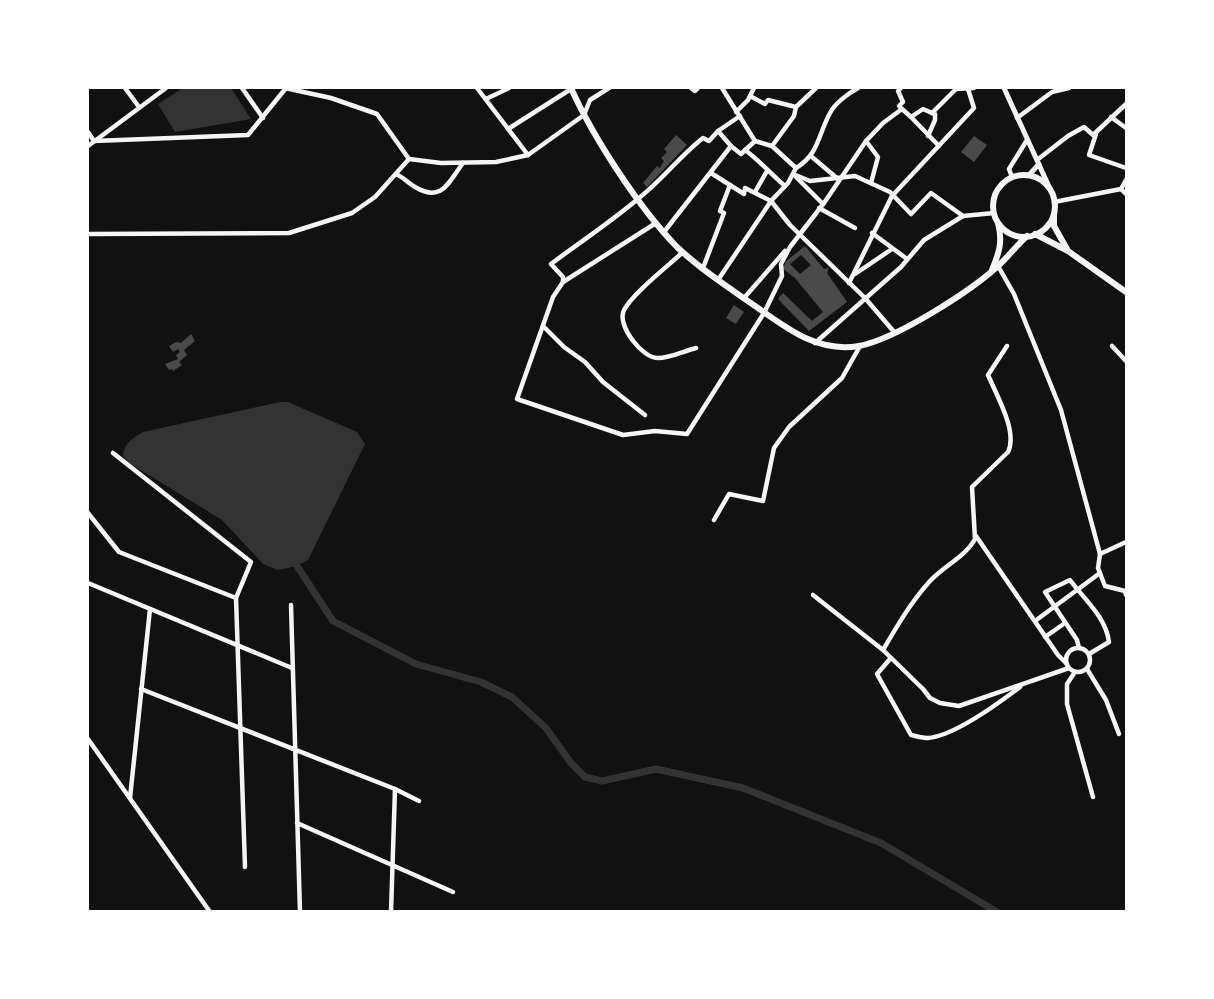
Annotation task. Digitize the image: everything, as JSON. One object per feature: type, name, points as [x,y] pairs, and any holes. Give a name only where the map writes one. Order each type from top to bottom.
[{"type":"main road","points":[[571,88],[584,115],[639,199],[683,252],[764,313],[815,343],[834,347],[860,345],[895,333],[933,311],[998,266],[1031,235],[1043,229],[1054,213]]},
{"type":"main road","points":[[990,272],[1000,250],[1001,237],[994,213],[994,196],[1004,182],[1012,177],[1029,175],[1038,178],[1051,191],[1054,226],[1069,251]]},
{"type":"main road","points":[[997,222],[1010,233],[1031,235],[1069,251],[1126,292]]},
{"type":"street","points":[[125,88],[139,107]]},
{"type":"street","points":[[88,146],[166,88]]},
{"type":"street","points":[[242,88],[262,118]]},
{"type":"street","points":[[94,141],[248,135],[285,88],[331,98],[377,114],[409,159],[441,163],[496,162],[528,155],[584,115],[590,100],[609,88]]},
{"type":"street","points":[[477,88],[528,155]]},
{"type":"street","points":[[486,99],[509,88]]},
{"type":"street","points":[[508,129],[571,88]]},
{"type":"street","points":[[691,88],[695,91],[698,88]]},
{"type":"street","points":[[722,88],[755,141],[772,146],[796,168]]},
{"type":"street","points":[[563,282],[564,277],[551,264],[639,199],[688,148],[703,138],[709,141],[738,114],[754,88]]},
{"type":"street","points":[[772,146],[794,116],[796,107],[816,88]]},
{"type":"street","points":[[718,279],[796,168],[811,157],[831,111],[858,88]]},
{"type":"street","points":[[932,113],[956,88],[975,88]]},
{"type":"street","points":[[1017,118],[1052,92],[1069,88]]},
{"type":"street","points":[[897,89],[903,102],[899,106],[939,146]]},
{"type":"street","points":[[849,283],[893,195],[974,108],[968,89]]},
{"type":"street","points":[[1006,89],[1051,191]]},
{"type":"street","points":[[750,96],[765,103],[768,100],[796,107]]},
{"type":"street","points":[[1029,175],[1038,162],[1068,136],[1084,127],[1093,135],[1126,104]]},
{"type":"street","points":[[744,299],[821,206],[866,141],[883,123],[902,109]]},
{"type":"street","points":[[911,117],[923,109],[935,114],[928,136]]},
{"type":"street","points":[[1111,117],[1126,128]]},
{"type":"street","points":[[718,131],[741,155],[755,141]]},
{"type":"street","points":[[88,132],[94,141]]},
{"type":"street","points":[[1097,132],[1089,155],[1126,168]]},
{"type":"street","points":[[1012,177],[1009,169],[1027,140]]},
{"type":"street","points":[[866,141],[877,157],[871,183]]},
{"type":"street","points":[[664,232],[731,146]]},
{"type":"street","points":[[745,150],[785,186]]},
{"type":"street","points":[[811,157],[838,179]]},
{"type":"street","points":[[88,234],[289,233],[352,214],[375,197],[409,159]]},
{"type":"street","points":[[396,174],[413,186],[435,194],[442,190],[464,162]]},
{"type":"street","points":[[755,192],[767,171]]},
{"type":"street","points":[[711,173],[744,194],[745,188],[771,201],[797,237],[849,283],[895,333]]},
{"type":"street","points":[[793,174],[810,181],[855,176],[893,195],[911,214],[931,192],[963,215]]},
{"type":"street","points":[[793,174],[821,206],[855,228]]},
{"type":"street","points":[[1054,202],[1121,189],[1126,180]]},
{"type":"street","points":[[703,268],[724,214],[720,211],[730,185]]},
{"type":"street","points":[[1121,189],[1126,194]]},
{"type":"street","points":[[815,343],[907,259],[924,240],[963,215],[994,213]]},
{"type":"street","points":[[657,223],[563,282],[553,297],[517,399],[623,435],[655,431],[671,435],[687,434],[764,313],[782,275],[781,264],[797,237]]},
{"type":"street","points":[[872,233],[907,259]]},
{"type":"street","points":[[852,275],[892,249]]},
{"type":"street","points":[[683,252],[631,300],[621,319],[625,330],[648,356],[658,358],[696,348]]},
{"type":"street","points":[[998,266],[1014,294],[1061,410],[1100,554],[1098,568],[1105,586],[1125,591],[1126,595]]},
{"type":"street","points":[[542,326],[585,362],[603,382],[645,415]]},
{"type":"street","points":[[715,520],[729,494],[763,501],[774,448],[789,427],[842,378],[860,345]]},
{"type":"street","points":[[883,650],[911,604],[932,579],[973,544],[976,536],[972,487],[1011,446],[1012,433],[988,375],[1007,346]]},
{"type":"street","points":[[1112,346],[1126,361]]},
{"type":"street","points":[[113,453],[251,562],[236,598],[245,867]]},
{"type":"street","points":[[88,513],[119,552],[236,598]]},
{"type":"street","points":[[976,536],[1045,637],[1075,672]]},
{"type":"street","points":[[1100,554],[1126,542]]},
{"type":"street","points":[[1035,621],[1100,573]]},
{"type":"street","points":[[1070,579],[1104,624],[1108,636],[1109,642],[1089,654],[1079,648],[1077,640],[1045,592],[1070,579]]},
{"type":"street","points":[[88,583],[292,668]]},
{"type":"street","points":[[813,595],[883,650],[930,698],[940,703],[958,706],[1068,666]]},
{"type":"street","points":[[292,605],[300,912]]},
{"type":"street","points":[[130,799],[150,609]]},
{"type":"street","points":[[1045,637],[1065,623]]},
{"type":"street","points":[[1068,666],[1069,653],[1079,648]]},
{"type":"street","points":[[1087,669],[1089,654]]},
{"type":"street","points":[[890,659],[877,674],[911,735],[928,738],[956,728],[992,708],[1024,684]]},
{"type":"street","points":[[1087,669],[1075,672],[1067,684],[1067,705],[1093,797]]},
{"type":"street","points":[[1087,669],[1106,700],[1119,734]]},
{"type":"street","points":[[141,689],[395,789],[419,801]]},
{"type":"street","points":[[88,739],[210,912]]},
{"type":"street","points":[[391,912],[395,789]]},
{"type":"street","points":[[297,823],[453,892]]},
{"type":"shaded area","points":[[183,88],[231,88],[251,119],[175,132],[158,104]]},
{"type":"shaded area","points":[[288,402],[357,432],[365,444],[308,560],[297,566],[278,570],[263,564],[222,520],[131,464],[123,456],[127,444],[143,432]]},
{"type":"building","points":[[676,135],[687,145],[647,187],[643,183],[657,166],[660,168],[664,161],[661,158],[667,152],[664,149]]},
{"type":"building","points":[[974,136],[987,145],[974,162],[961,152]]},
{"type":"building","points":[[805,246],[824,269],[829,268],[827,273],[847,302],[809,331],[778,299],[783,293],[812,321],[823,312],[795,278],[782,268],[785,262]],"holes":[[[801,255],[811,265],[800,274],[790,264]]]},
{"type":"building","points":[[734,305],[744,312],[736,324],[726,318]]},
{"type":"building","points":[[191,334],[195,341],[184,350],[187,355],[179,362],[182,365],[173,371],[169,370],[165,364],[178,359],[176,355],[180,352],[178,349],[173,352],[169,346],[176,342],[181,343]]},
{"type":"waterway","points":[[297,566],[333,621],[416,664],[481,682],[512,697],[546,728],[571,763],[585,777],[602,781],[656,769],[743,788],[881,843],[997,912]]}]
